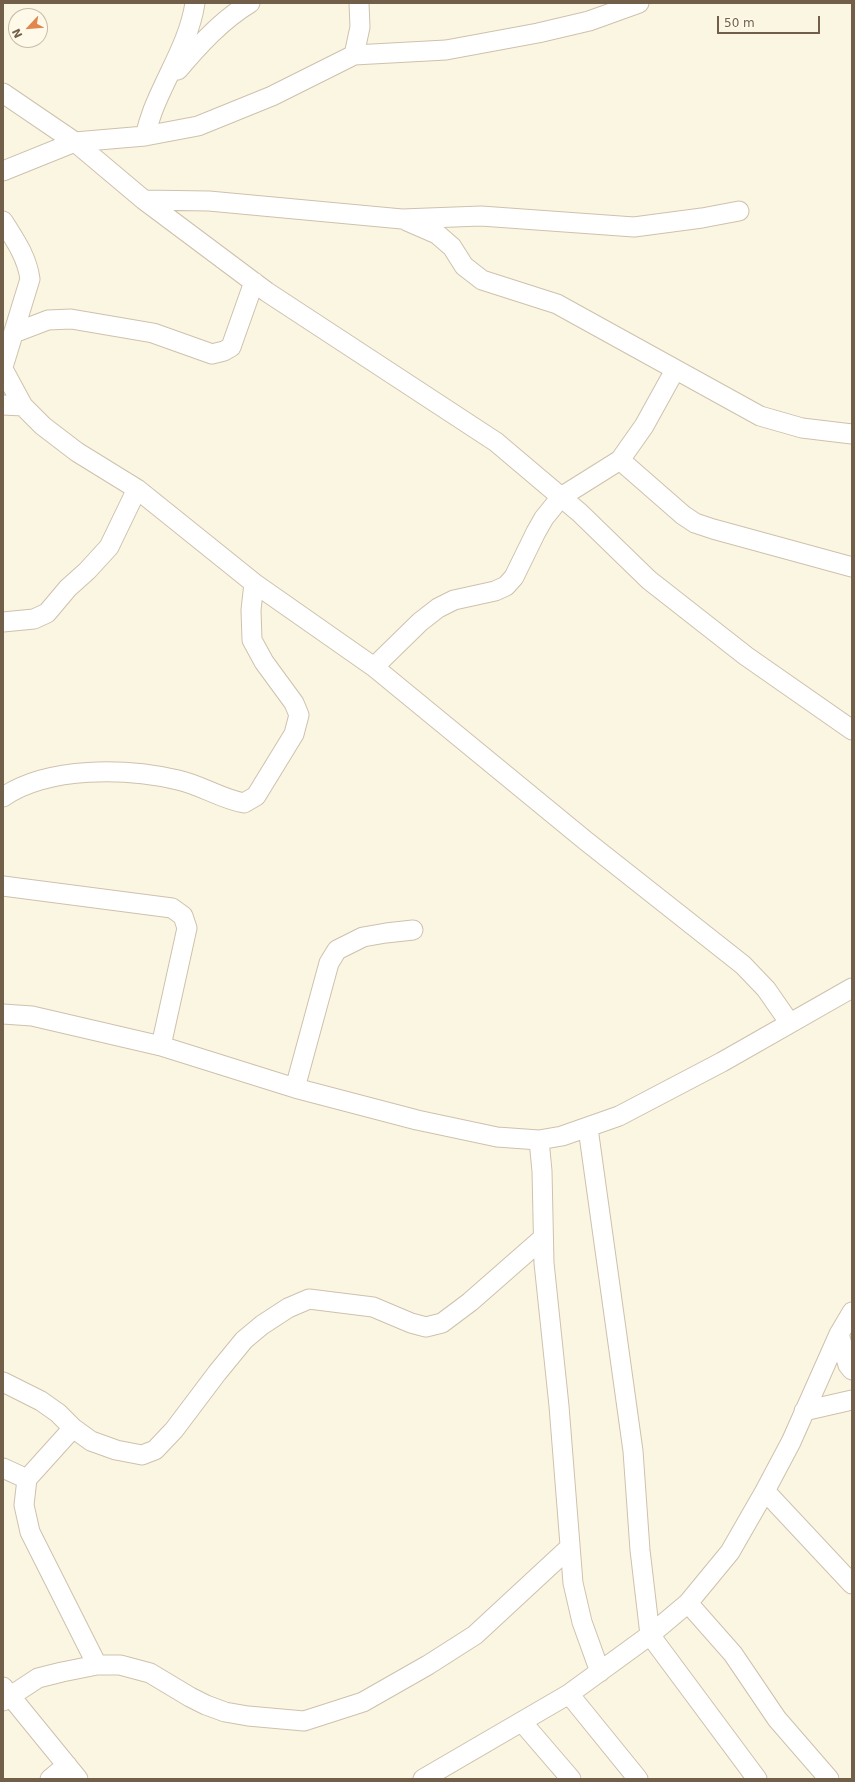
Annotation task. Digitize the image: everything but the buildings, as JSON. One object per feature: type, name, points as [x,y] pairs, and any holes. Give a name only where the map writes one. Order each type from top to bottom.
[{"type":"street","points":[[145,136],[153,110],[166,85],[184,42],[193,17],[195,3]]},
{"type":"street","points":[[166,85],[203,42],[234,13],[250,3]]},
{"type":"street","points":[[354,55],[360,27],[359,3]]},
{"type":"street","points":[[3,171],[75,142],[145,136],[198,126],[272,96],[354,55],[446,50],[530,34],[589,20],[640,3]]},
{"type":"street","points":[[3,93],[75,142],[144,200],[254,282],[496,442],[580,513],[649,580],[746,656],[852,730]]},
{"type":"street","points":[[144,200],[209,201],[402,219],[481,216],[634,227],[702,218],[739,211]]},
{"type":"street","points":[[402,219],[437,234],[452,247],[464,266],[482,280],[557,304],[760,416],[802,428],[852,434]]},
{"type":"street","points":[[3,221],[22,250],[28,266],[30,279],[3,368],[23,406],[43,426],[77,452],[137,489],[254,583],[374,667],[586,841],[742,965],[766,989],[789,1022]]},
{"type":"street","points":[[14,333],[48,320],[71,319],[153,333],[212,354],[218,354],[231,346],[254,282]]},
{"type":"street","points":[[374,667],[420,622],[438,608],[454,600],[496,591],[506,586],[514,577],[544,518],[561,497],[620,460],[644,426],[675,370]]},
{"type":"street","points":[[3,405],[23,406]]},
{"type":"street","points":[[620,460],[672,506],[695,523],[852,567]]},
{"type":"street","points":[[3,622],[34,618],[47,613],[68,588],[87,571],[108,546],[137,489]]},
{"type":"street","points":[[3,797],[45,778],[71,774],[117,771],[179,780],[231,801],[244,803],[256,796],[294,734],[299,715],[294,703],[264,662],[252,640],[251,610],[254,583]]},
{"type":"street","points":[[3,886],[172,908],[183,916],[187,928],[160,1046]]},
{"type":"street","points":[[295,1088],[329,963],[337,950],[363,937],[386,932],[413,930]]},
{"type":"street","points":[[3,1014],[32,1016],[160,1046],[295,1088],[417,1120],[496,1137],[539,1140],[562,1136],[619,1116],[852,988]]},
{"type":"street","points":[[588,1128],[633,1452],[640,1550],[650,1635],[757,1779]]},
{"type":"street","points":[[539,1140],[542,1171],[543,1238],[576,1601],[600,1672]]},
{"type":"street","points":[[3,1382],[41,1401],[58,1413],[73,1428],[91,1441],[116,1450],[142,1455],[155,1450],[174,1430],[244,1340],[262,1325],[288,1308],[309,1299],[373,1307],[411,1323],[426,1327],[442,1323],[470,1302],[543,1238]]},
{"type":"street","points":[[423,1779],[450,1773],[522,1722],[569,1694],[650,1635],[688,1603],[730,1552],[765,1491],[791,1442],[839,1334],[852,1312]]},
{"type":"street","points":[[839,1334],[848,1365],[852,1370]]},
{"type":"street","points":[[804,1411],[852,1400]]},
{"type":"street","points":[[73,1428],[27,1479],[24,1505],[30,1532],[97,1665]]},
{"type":"street","points":[[3,1468],[27,1479]]},
{"type":"street","points":[[765,1491],[852,1584]]},
{"type":"street","points":[[50,1779],[72,1772],[5,1695],[38,1678],[97,1665],[120,1665],[150,1673],[190,1697],[225,1712],[248,1716],[304,1721],[363,1702],[428,1665],[468,1639],[570,1547]]},
{"type":"street","points":[[688,1603],[733,1654],[777,1719],[829,1779]]},
{"type":"street","points":[[569,1694],[638,1779]]},
{"type":"street","points":[[522,1722],[571,1779]]}]
